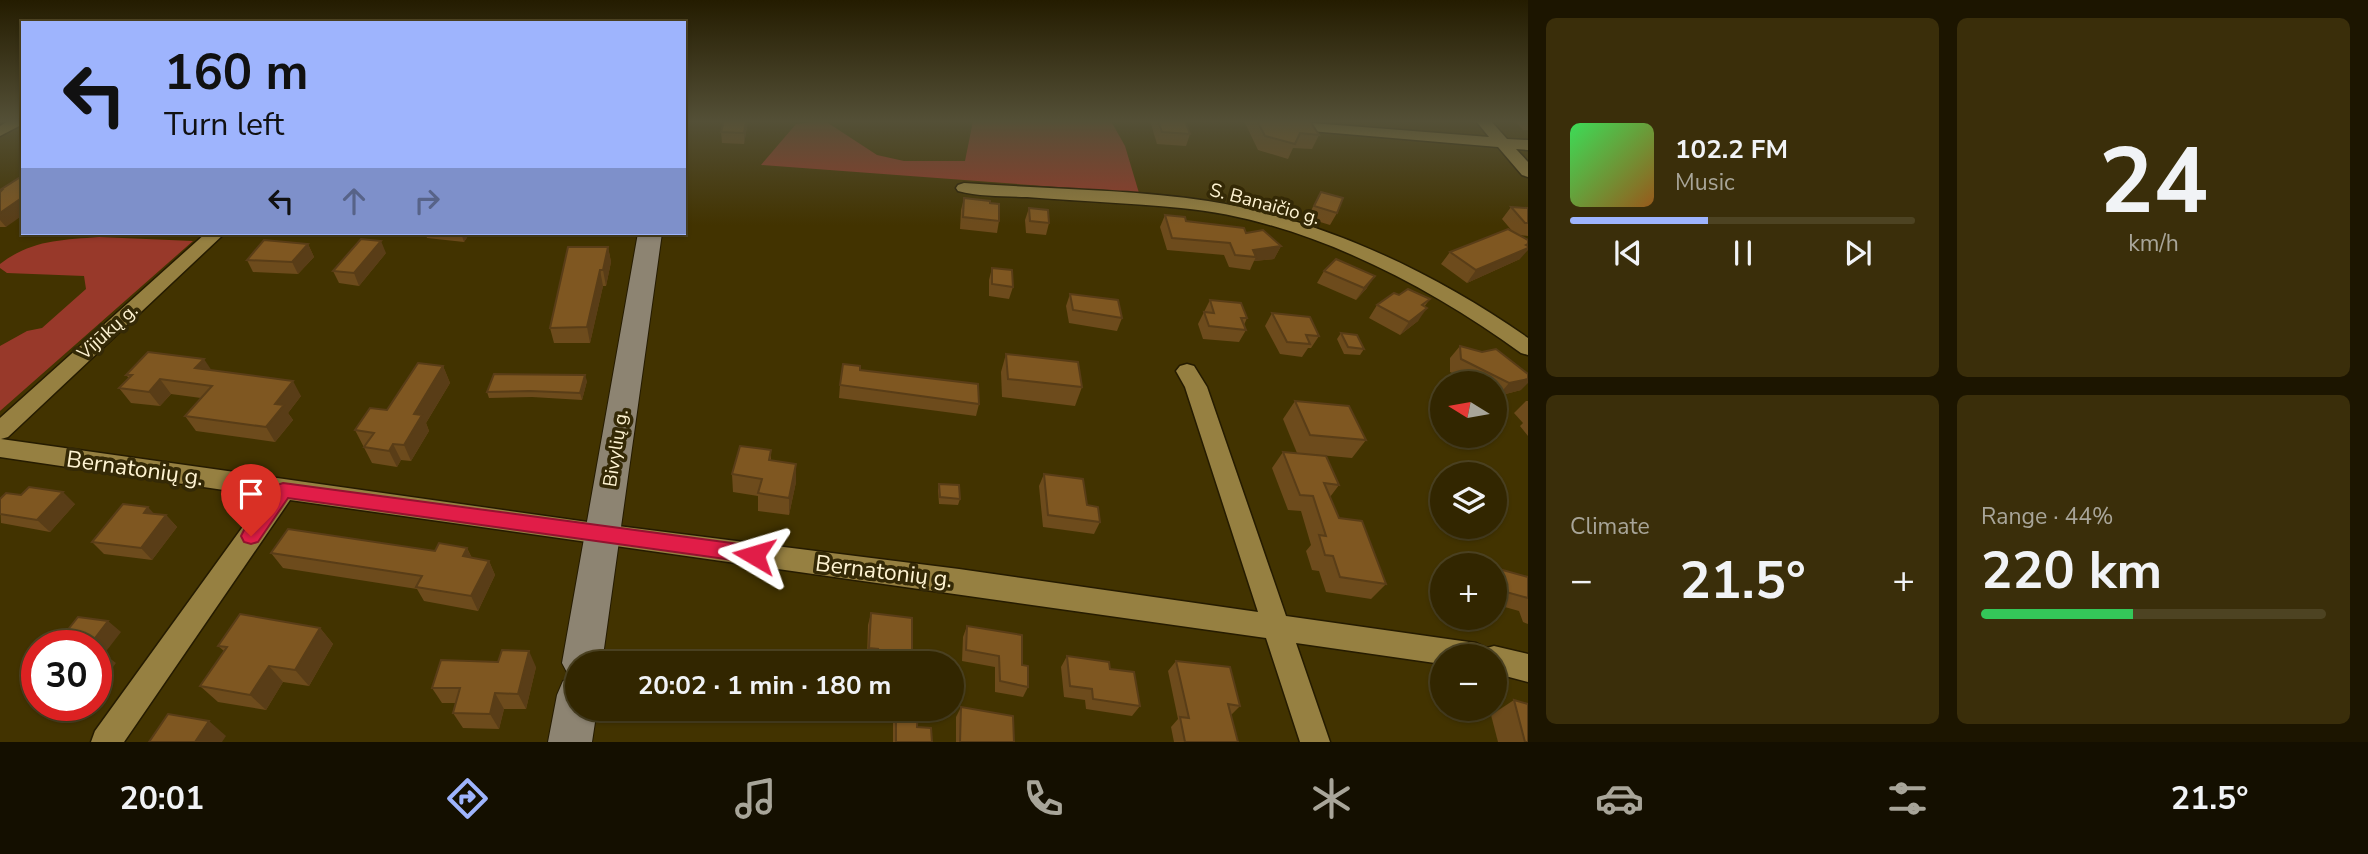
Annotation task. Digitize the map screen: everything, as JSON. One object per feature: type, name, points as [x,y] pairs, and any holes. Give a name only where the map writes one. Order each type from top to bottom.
[{"type":"street","points":[[1514,156],[1528,172]]},
{"type":"street","name":"S. Banaičio g.","points":[[964,188],[1217,208],[1277,224],[1358,253],[1435,289],[1487,316],[1528,348]]},
{"type":"street","name":"Vijūkų g.","points":[[0,431],[214,235]]},
{"type":"street","name":"Bivylių g.","points":[[584,651],[650,235]]},
{"type":"street","points":[[1187,372],[1196,387],[1315,742]]},
{"type":"street","name":"Bernatonių g.","points":[[0,448],[602,535],[959,581],[1430,649]]},
{"type":"street","points":[[106,742],[283,490]]},
{"type":"street","points":[[1507,662],[1528,668]]},
{"type":"street","points":[[570,742],[574,721]]},
{"type":"shaded area","points":[[769,156],[880,156],[904,161],[965,161],[966,156],[1128,156],[1139,193],[761,165]]},
{"type":"shaded area","points":[[99,237],[193,241],[0,411],[0,346],[27,331],[42,328],[86,289],[84,276],[7,273],[0,268],[0,264],[35,246]]},
{"type":"building","points":[[21,178],[21,198],[0,213],[0,190]]},
{"type":"building","points":[[1321,192],[1343,198],[1337,213],[1314,206]]},
{"type":"building","points":[[964,198],[999,204],[999,221],[963,217]]},
{"type":"building","points":[[1511,207],[1528,208],[1528,223],[1525,223]]},
{"type":"building","points":[[1029,208],[1048,210],[1049,223],[1030,221]]},
{"type":"building","points":[[1165,215],[1185,217],[1186,221],[1244,228],[1246,233],[1263,230],[1281,246],[1253,250],[1256,257],[1235,255],[1230,243],[1172,238]]},
{"type":"building","points":[[1508,229],[1528,240],[1528,248],[1476,270],[1450,252]]},
{"type":"building","points":[[361,239],[381,241],[354,273],[333,271]]},
{"type":"building","points":[[264,240],[308,244],[292,262],[247,260]]},
{"type":"building","points":[[568,247],[608,247],[587,327],[550,328]]},
{"type":"building","points":[[1336,259],[1375,276],[1364,288],[1324,271]]},
{"type":"building","points":[[992,268],[1012,270],[1013,287],[992,284]]},
{"type":"building","points":[[1408,289],[1430,299],[1422,305],[1427,308],[1409,322],[1377,305],[1394,293],[1399,295]]},
{"type":"building","points":[[1070,294],[1118,300],[1122,318],[1073,310]]},
{"type":"building","points":[[1210,300],[1241,303],[1247,318],[1241,318],[1246,330],[1209,326],[1204,312],[1214,313]]},
{"type":"building","points":[[1272,313],[1310,317],[1319,336],[1306,335],[1310,344],[1287,342]]},
{"type":"building","points":[[1341,333],[1357,335],[1364,349],[1348,347]]},
{"type":"building","points":[[1460,346],[1482,352],[1496,349],[1528,374],[1528,379],[1509,383],[1507,371],[1485,371],[1461,359]]},
{"type":"building","points":[[148,352],[204,359],[195,368],[293,381],[275,404],[284,405],[266,427],[185,416],[212,386],[160,379],[149,392],[119,388],[132,375],[126,375]]},
{"type":"building","points":[[1006,354],[1078,362],[1082,387],[1008,379]]},
{"type":"building","points":[[418,363],[443,366],[414,414],[422,415],[404,445],[393,444],[389,451],[364,447],[374,433],[355,430],[370,408],[387,410]]},
{"type":"building","points":[[843,364],[860,366],[860,370],[978,384],[979,404],[840,385]]},
{"type":"building","points":[[494,374],[585,375],[580,393],[487,392]]},
{"type":"building","points":[[1295,401],[1349,406],[1366,440],[1310,435]]},
{"type":"building","points":[[740,446],[771,450],[769,460],[796,464],[789,498],[758,493],[762,479],[732,474]]},
{"type":"building","points":[[1283,452],[1326,456],[1339,485],[1324,483],[1339,518],[1362,521],[1386,584],[1340,577],[1333,556],[1325,555],[1319,535],[1326,536],[1313,496],[1300,495]]},
{"type":"building","points":[[1044,474],[1083,479],[1087,505],[1098,507],[1100,522],[1048,515]]},
{"type":"building","points":[[939,484],[959,485],[960,499],[940,497]]},
{"type":"building","points":[[29,487],[63,492],[37,520],[0,514],[0,499],[6,493],[21,495]]},
{"type":"building","points":[[123,504],[148,507],[144,513],[166,515],[141,548],[92,542]]},
{"type":"building","points":[[288,529],[435,551],[439,543],[467,548],[463,556],[489,561],[471,596],[416,587],[422,576],[271,553]]},
{"type":"building","points":[[1507,571],[1528,577],[1528,598],[1507,592]]},
{"type":"building","points":[[871,613],[912,618],[912,651],[878,651],[869,648]]},
{"type":"building","points":[[240,614],[320,628],[295,670],[269,666],[250,695],[200,686],[227,647],[218,646]]},
{"type":"building","points":[[78,617],[108,621],[101,630],[68,630]]},
{"type":"building","points":[[967,626],[1022,635],[1022,665],[1028,666],[1028,687],[1000,681],[999,656],[966,650]]},
{"type":"building","points":[[502,650],[529,651],[518,694],[495,693],[490,714],[453,713],[460,688],[432,688],[441,660],[498,662]]},
{"type":"building","points":[[1067,656],[1109,662],[1110,669],[1134,672],[1140,706],[1093,699],[1092,689],[1070,686]]},
{"type":"building","points":[[1176,661],[1230,667],[1240,706],[1228,704],[1238,742],[1185,742],[1180,717],[1189,718]]},
{"type":"building","points":[[1514,700],[1528,704],[1528,742],[1525,742]]},
{"type":"building","points":[[964,708],[1013,716],[1014,742],[960,742]]},
{"type":"building","points":[[168,714],[209,721],[195,742],[149,742]]},
{"type":"building","points":[[896,721],[917,721],[917,727],[931,728],[932,742],[896,742]]},
{"type":"route","points":[[251,536],[283,490],[754,555]]}]
